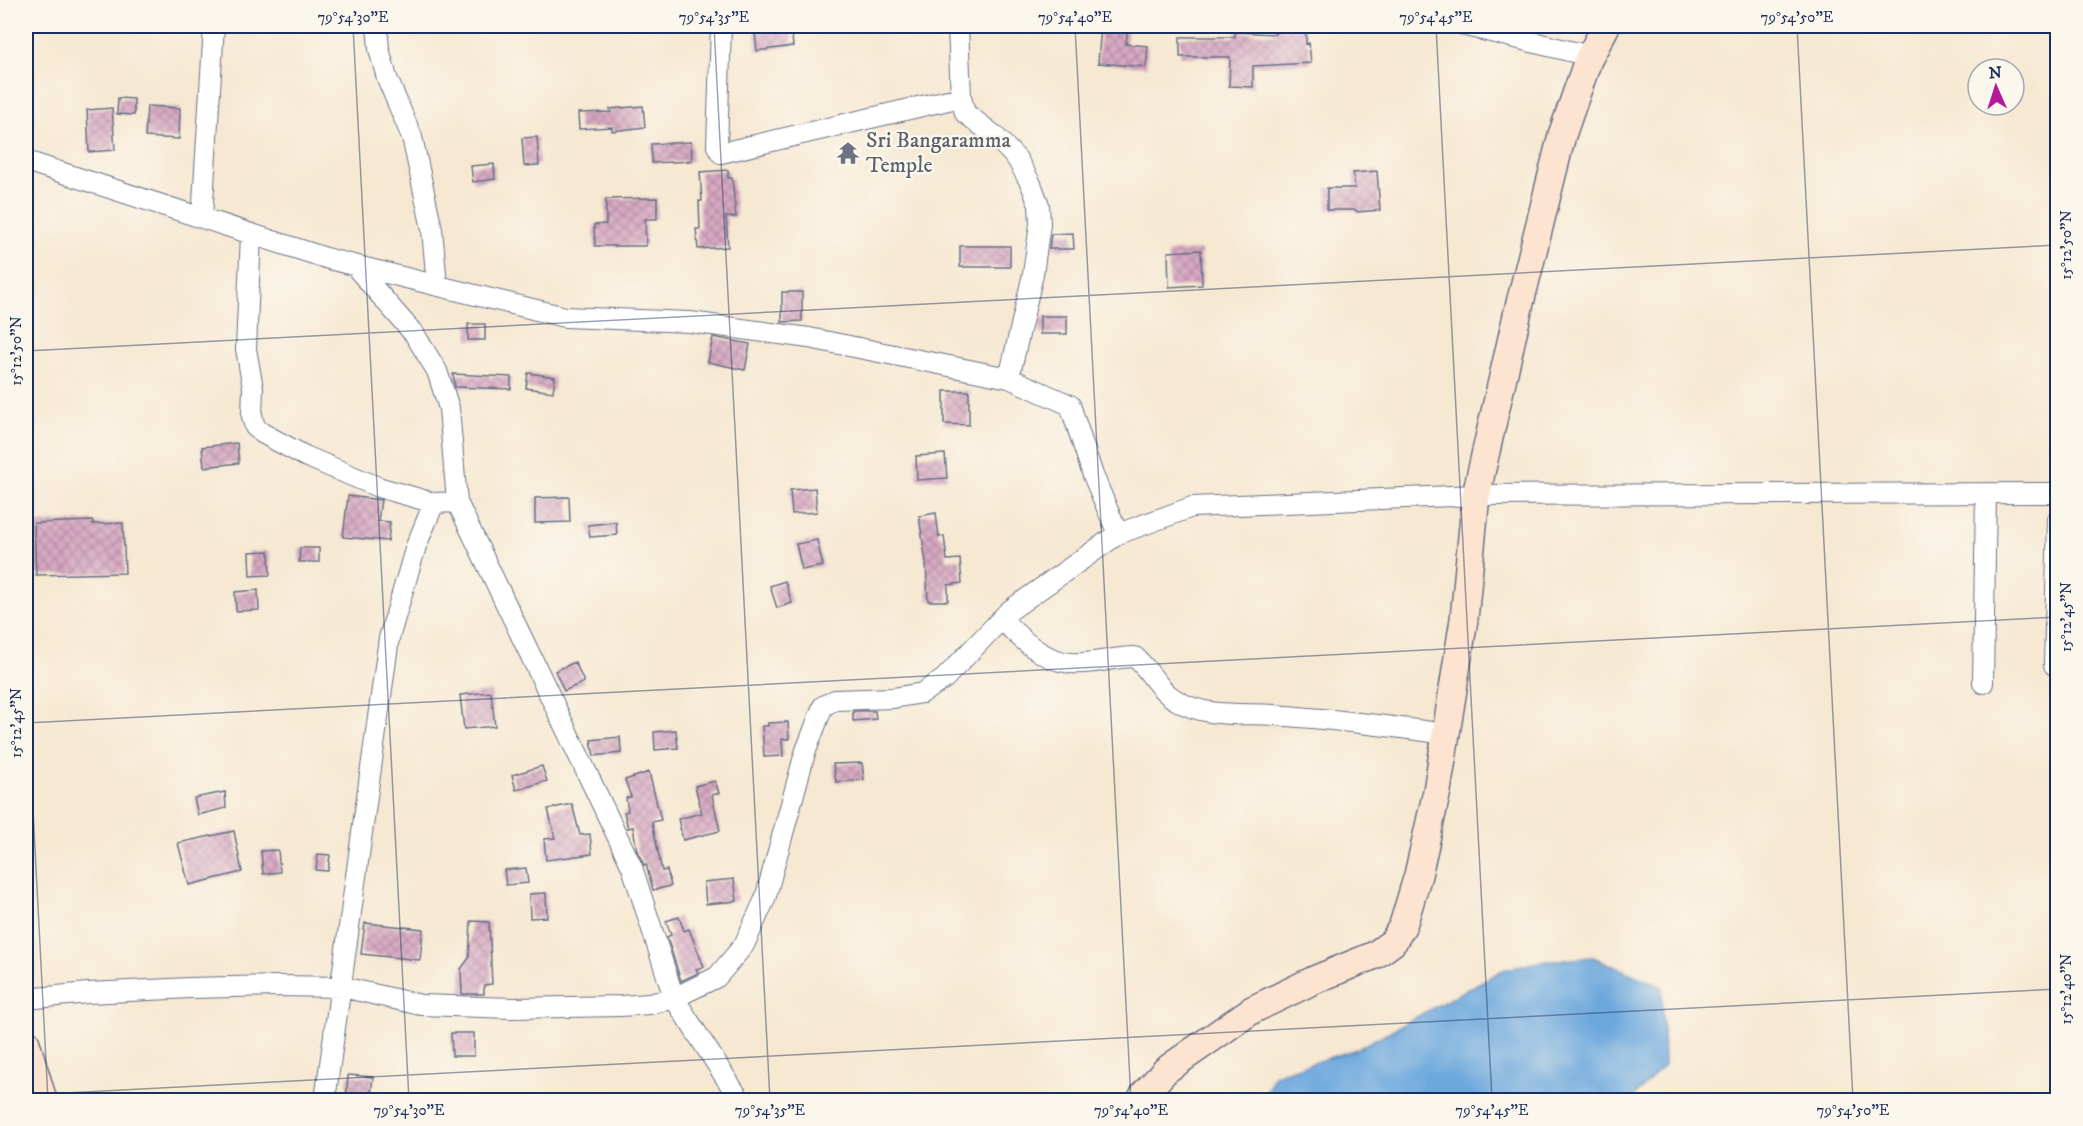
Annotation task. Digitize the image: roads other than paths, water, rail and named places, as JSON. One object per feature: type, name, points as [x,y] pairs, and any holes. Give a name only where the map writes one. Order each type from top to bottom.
[{"type":"street","points":[[202,218],[214,26]]},
{"type":"street","points":[[377,26],[387,78],[412,136],[432,229],[436,285]]},
{"type":"street","points":[[721,26],[717,146],[721,153],[961,97]]},
{"type":"street","points":[[958,26],[961,97],[965,113],[995,136],[1017,159],[1032,184],[1039,205],[1040,224],[1033,274],[1009,378]]},
{"type":"street","points":[[1466,26],[1590,56]]},
{"type":"street","points":[[1141,1101],[1145,1093],[1166,1070],[1252,1011],[1314,980],[1375,955],[1393,942],[1402,925],[1418,875],[1437,791],[1464,619],[1476,495],[1518,311],[1562,135],[1590,56],[1606,26]]},
{"type":"street","points":[[26,161],[354,265],[565,317],[690,322],[809,338],[1009,378],[1070,405],[1093,475],[1118,534]]},
{"type":"street","points":[[251,234],[246,349],[253,388],[252,416],[255,427],[305,456],[367,483],[434,503],[457,502]]},
{"type":"street","points":[[354,265],[415,335],[437,370],[449,408],[457,502],[632,867],[674,998],[732,1096]]},
{"type":"street","points":[[1983,683],[1986,493]]},
{"type":"street","points":[[26,999],[88,993],[190,988],[342,987],[421,1005],[512,1008],[621,1006],[650,1004],[674,998],[717,977],[744,945],[765,899],[805,753],[823,706],[835,700],[893,698],[922,693],[944,679],[1009,611],[1118,534],[1192,507],[1476,495],[2058,493]]},
{"type":"street","points":[[325,1101],[389,638],[416,546],[434,503]]},
{"type":"street","points":[[2054,665],[2058,519]]},
{"type":"street","points":[[1001,619],[1023,640],[1052,658],[1070,663],[1135,657],[1145,666],[1163,691],[1195,709],[1227,715],[1272,715],[1446,734]]},
{"type":"street","points":[[26,1043],[43,1101]]},
{"type":"water","points":[[1593,957],[1662,987],[1664,1065],[1631,1100],[1263,1100],[1274,1075],[1357,1049],[1503,970],[1538,962]]},
{"type":"place","name":"Sri Bangaramma Temple","points":[[848,153]]}]
